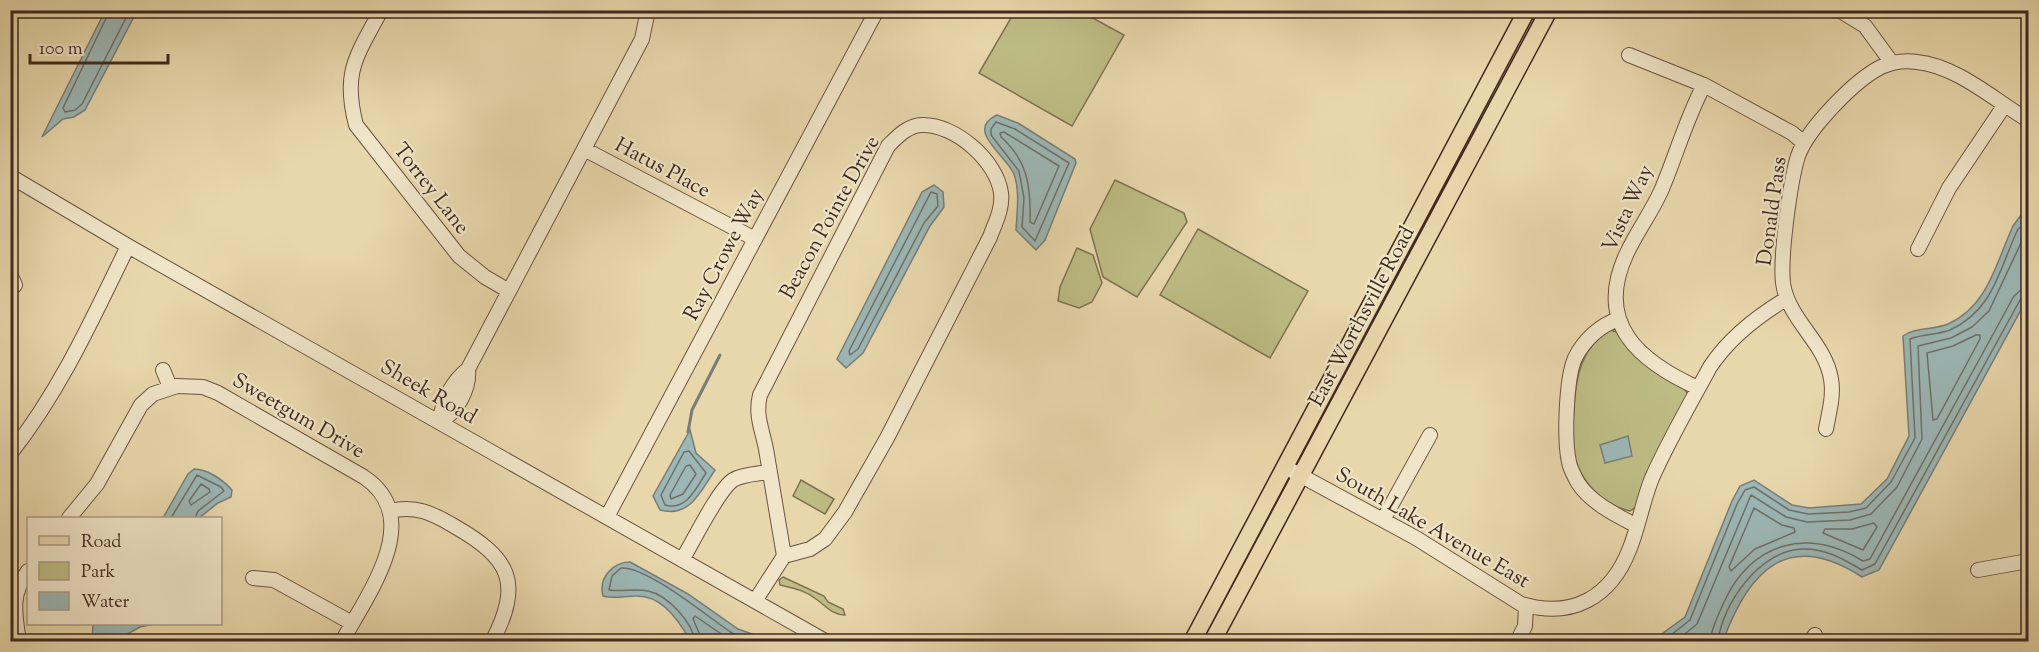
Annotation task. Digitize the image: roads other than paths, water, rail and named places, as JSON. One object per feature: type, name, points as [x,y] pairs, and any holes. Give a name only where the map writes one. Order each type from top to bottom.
[{"type":"main road","name":"East Worthsville Road","points":[[1192,642],[1527,10]]},
{"type":"main road","name":"East Worthsville Road","points":[[1212,642],[1549,10]]},
{"type":"street","name":"Torrey Lane","points":[[381,10],[354,61],[349,91],[356,124],[459,256],[485,277],[509,291]]},
{"type":"street","points":[[440,421],[448,418],[457,405],[468,383],[468,369],[642,39],[648,10]]},
{"type":"street","name":"Ray Crowe Way","points":[[607,517],[877,10]]},
{"type":"street","points":[[1839,10],[1865,26],[1892,63],[1915,61],[1943,67],[2028,120]]},
{"type":"street","points":[[1629,55],[1704,85],[1791,133],[1804,143]]},
{"type":"street","name":"Donald Pass","points":[[1786,299],[1782,255],[1798,158],[1804,143],[1861,82],[1880,68],[1892,63]]},
{"type":"street","name":"Vista Way","points":[[1618,319],[1622,266],[1660,192],[1688,118],[1704,85]]},
{"type":"street","points":[[1918,249],[1949,188],[2004,106]]},
{"type":"street","name":"Beacon Pointe Drive","points":[[922,125],[942,130],[966,141],[983,156],[995,175],[1001,193],[1000,212],[990,237],[887,438],[845,512],[825,539],[810,549],[784,556],[758,421],[757,408],[760,394],[882,155],[902,132],[922,125]]},
{"type":"street","name":"Hatus Place","points":[[584,149],[755,239]]},
{"type":"street","name":"Sheek Road","points":[[10,176],[128,246],[827,642]]},
{"type":"street","points":[[10,454],[39,418],[128,246]]},
{"type":"street","points":[[10,274],[15,285],[10,290]]},
{"type":"street","points":[[1786,299],[1828,366],[1832,397],[1826,429]]},
{"type":"street","name":"South Lake Avenue East","points":[[1285,467],[1383,520],[1526,606],[1562,609],[1582,605],[1600,593],[1622,566],[1652,480],[1698,388],[1721,351],[1747,325],[1786,299]]},
{"type":"street","points":[[1637,526],[1591,498],[1580,486],[1569,463],[1570,385],[1575,357],[1595,331],[1618,319],[1629,338],[1653,365],[1698,388]]},
{"type":"street","points":[[71,517],[97,484],[134,413],[147,399],[170,387],[163,370]]},
{"type":"street","name":"Sweetgum Drive","points":[[170,387],[195,386],[218,393],[371,482],[381,493],[390,511]]},
{"type":"street","points":[[1383,520],[1430,435]]},
{"type":"street","points":[[682,560],[723,491],[732,480],[769,472]]},
{"type":"street","points":[[342,642],[388,551],[392,534],[390,511],[407,507],[425,510],[483,543],[494,552],[504,570],[508,596],[504,618],[492,642]]},
{"type":"street","points":[[755,601],[784,556]]},
{"type":"street","points":[[1978,570],[2028,561]]},
{"type":"street","points":[[19,642],[14,589],[27,572]]},
{"type":"street","points":[[253,578],[274,580],[352,623]]},
{"type":"street","points":[[1517,642],[1525,626],[1526,606]]},
{"type":"water","points":[[105,11],[137,11],[85,110],[74,117],[63,119],[42,137]]},
{"type":"water","points":[[997,115],[1018,123],[1075,159],[1076,163],[1045,240],[1036,250],[1016,230],[1018,194],[1014,174],[986,136],[985,128],[988,121]]},
{"type":"water","points":[[934,185],[943,192],[944,207],[930,226],[863,353],[846,368],[837,359],[922,192]]},
{"type":"water","points":[[2021,215],[2028,215],[2028,297],[1879,570],[1862,577],[1836,563],[1813,557],[1792,557],[1774,564],[1745,594],[1723,641],[1652,641],[1685,617],[1740,486],[1754,480],[1792,505],[1809,508],[1861,504],[1887,479],[1909,436],[1903,336],[1913,331],[1948,324],[1973,306],[1982,295],[1996,269],[2013,226]]},
{"type":"water","points":[[690,430],[696,453],[715,470],[687,507],[670,511],[660,510],[653,496]]},
{"type":"water","points":[[1628,436],[1632,456],[1605,463],[1600,445]]},
{"type":"water","points":[[194,469],[210,473],[232,490],[231,497],[218,503],[200,517],[164,517],[188,474]]},
{"type":"water","points":[[630,562],[688,594],[738,629],[772,641],[690,641],[675,617],[662,604],[645,597],[603,596],[603,583],[608,572],[618,565]]},
{"type":"water","points":[[93,625],[149,625],[140,627],[115,641],[92,641]]},
{"type":"waterway","points":[[688,432],[692,410],[720,355]]}]
